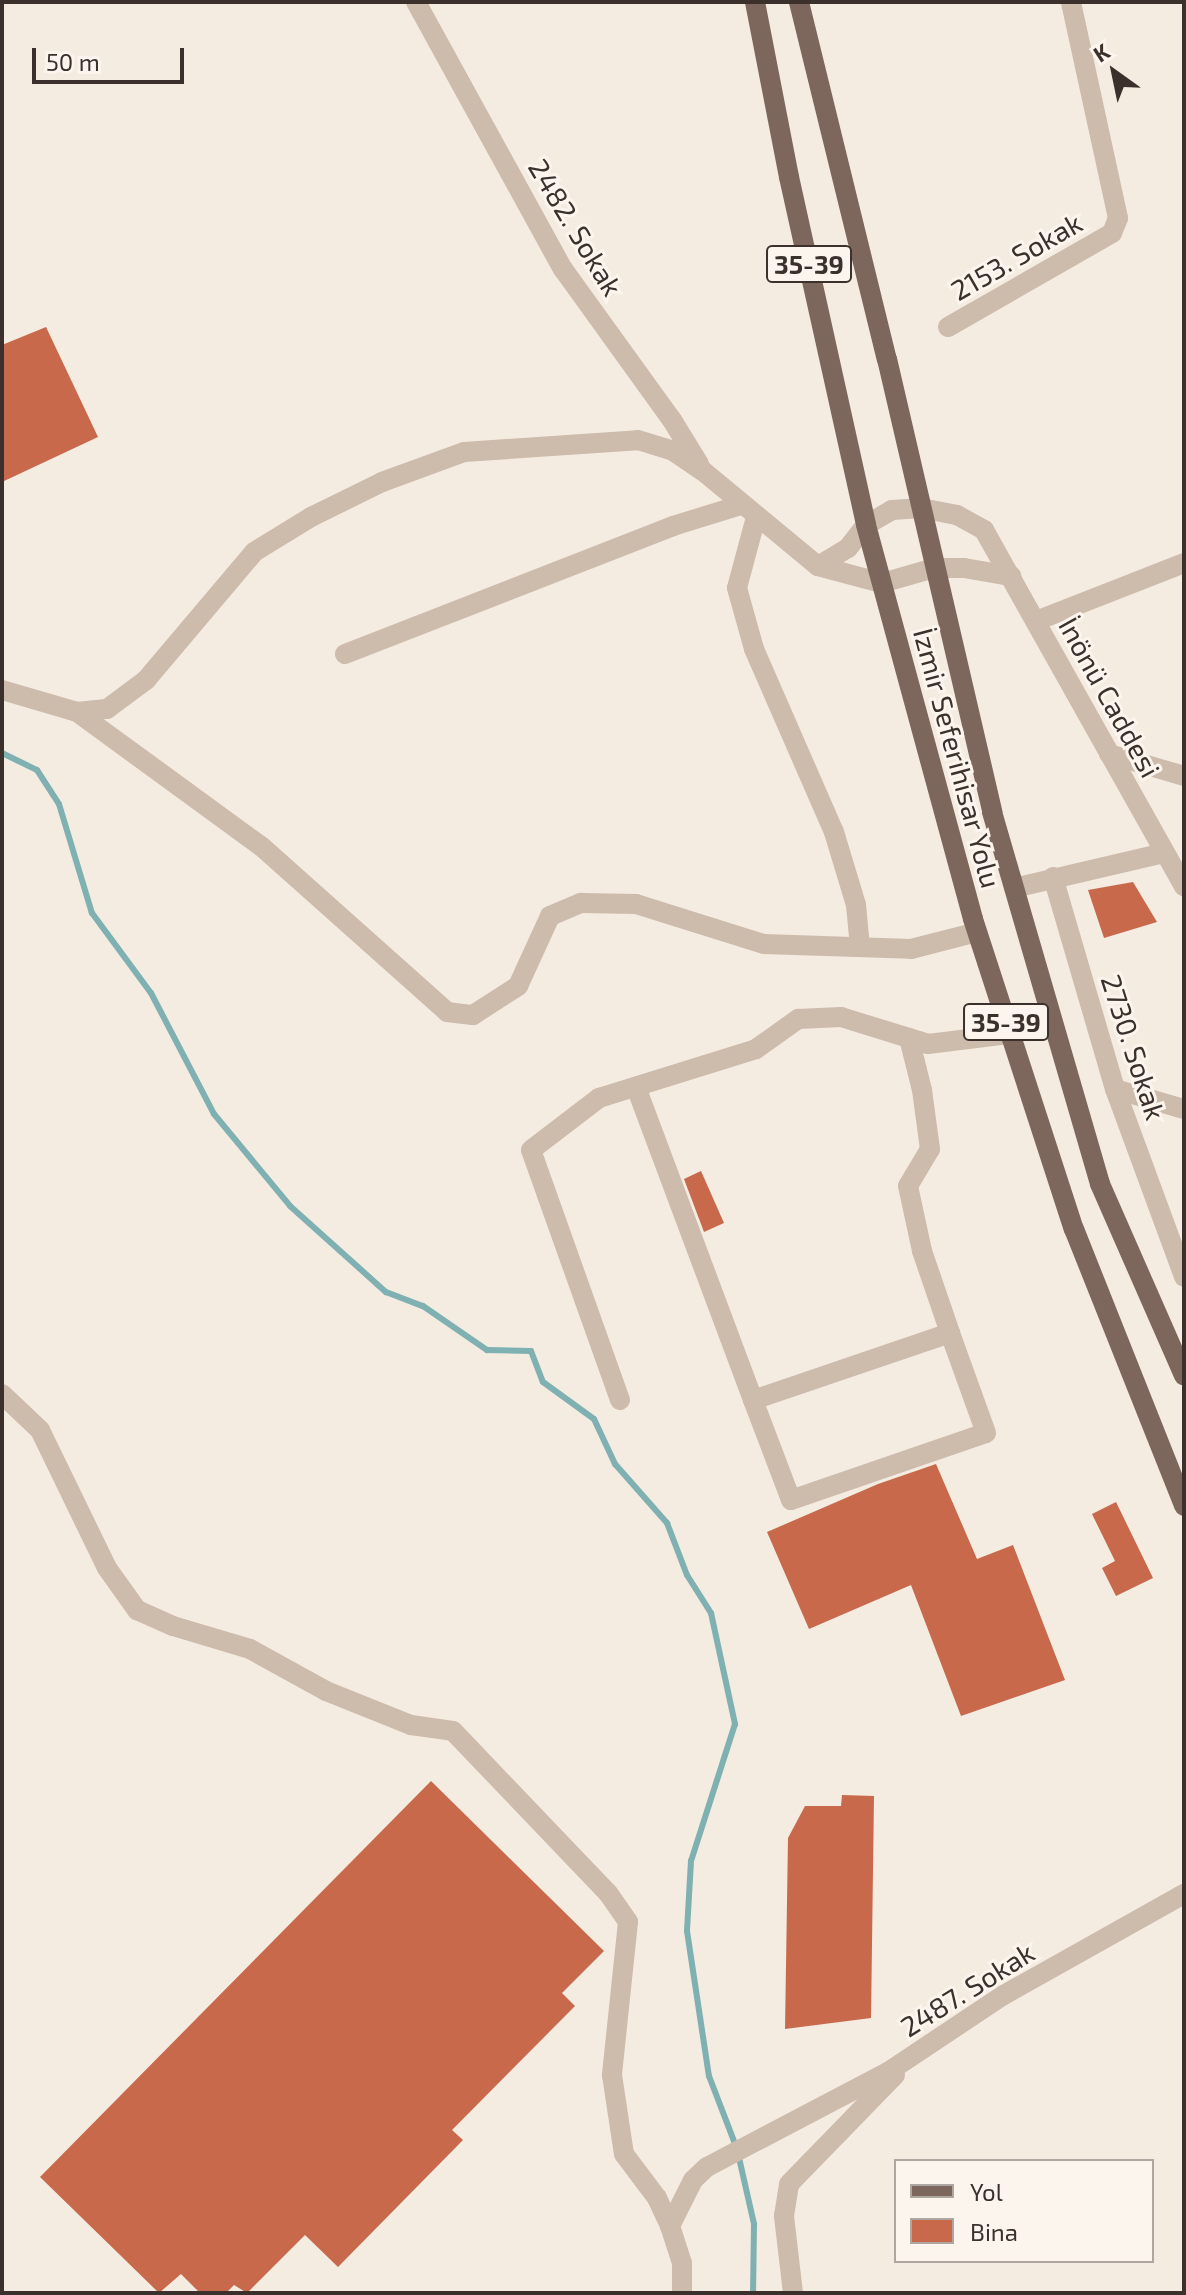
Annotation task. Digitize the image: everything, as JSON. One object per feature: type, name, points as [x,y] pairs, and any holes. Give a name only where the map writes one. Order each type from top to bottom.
[{"type":"main road","name":"İzmir Seferihisar Yolu","points":[[755,2],[789,177],[866,525],[977,932],[1074,1229],[1184,1506]]},
{"type":"main road","name":"İzmir Seferihisar Yolu","points":[[799,2],[1014,888],[1100,1184],[1184,1375]]},
{"type":"street","name":"2482. Sokak","points":[[416,2],[563,269],[672,420],[703,471]]},
{"type":"street","name":"2153. Sokak","points":[[948,327],[1112,233],[1118,218],[1071,2]]},
{"type":"street","points":[[77,712],[107,709],[146,680],[254,552],[311,517],[382,482],[464,452],[638,440],[673,451],[703,471],[818,566],[882,583],[934,568],[964,568],[1011,576]]},
{"type":"street","points":[[818,566],[848,548],[866,525],[892,510],[921,508]]},
{"type":"street","name":"İnönü Caddesi","points":[[921,508],[957,515],[984,530],[1184,887]]},
{"type":"street","points":[[345,654],[673,526],[748,511]]},
{"type":"street","points":[[748,511],[737,588],[754,649],[834,832],[856,905],[860,947]]},
{"type":"street","points":[[1036,621],[1184,563]]},
{"type":"street","points":[[2,690],[77,712],[261,846],[447,1012],[473,1015],[518,986],[550,916],[581,903],[636,904],[764,944],[911,949],[977,932]]},
{"type":"street","points":[[1109,754],[1184,776]]},
{"type":"street","points":[[1014,888],[1164,853]]},
{"type":"street","name":"2730. Sokak","points":[[1053,877],[1115,1089],[1184,1277]]},
{"type":"street","points":[[620,1400],[531,1150],[599,1098],[756,1049],[798,1019],[841,1017],[928,1044],[1010,1034]]},
{"type":"street","points":[[636,1087],[791,1500],[986,1433],[922,1251],[908,1186],[930,1149],[922,1090],[909,1038]]},
{"type":"street","points":[[1115,1089],[1184,1109]]},
{"type":"street","points":[[753,1400],[950,1333]]},
{"type":"street","points":[[2,1394],[40,1430],[107,1568],[137,1610],[173,1626],[250,1649],[326,1691],[411,1725],[453,1731],[608,1893],[628,1922],[612,2075],[624,2154],[657,2198],[670,2226],[682,2263],[682,2293]]},
{"type":"street","name":"2487. Sokak","points":[[670,2226],[693,2180],[707,2167],[914,2055],[1002,1996],[1184,1894]]},
{"type":"street","points":[[793,2293],[784,2216],[789,2184],[914,2055]]},
{"type":"building","points":[[46,327],[98,437],[2,482],[2,345]]},
{"type":"building","points":[[1133,882],[1157,922],[1104,938],[1088,890]]},
{"type":"building","points":[[701,1171],[724,1223],[704,1232],[684,1179]]},
{"type":"building","points":[[936,1464],[977,1559],[1013,1545],[1065,1680],[961,1716],[911,1585],[809,1629],[767,1532],[878,1484]]},
{"type":"building","points":[[1116,1502],[1153,1578],[1116,1596],[1102,1568],[1115,1561],[1092,1514]]},
{"type":"building","points":[[431,1781],[604,1951],[562,1993],[575,2006],[452,2130],[463,2140],[338,2267],[305,2235],[247,2293],[234,2285],[226,2293],[200,2293],[181,2274],[159,2293],[40,2177]]},
{"type":"building","points":[[842,1795],[874,1796],[871,2018],[785,2029],[788,1838],[805,1806],[841,1806]]},
{"type":"waterway","points":[[2,753],[37,770],[59,804],[92,913],[151,993],[214,1114],[290,1206],[386,1292],[423,1306],[487,1350],[531,1351],[543,1382],[594,1419],[615,1464],[667,1523],[687,1575],[711,1613],[735,1724],[691,1861],[687,1931],[709,2076],[737,2149],[754,2224],[753,2293]]}]
